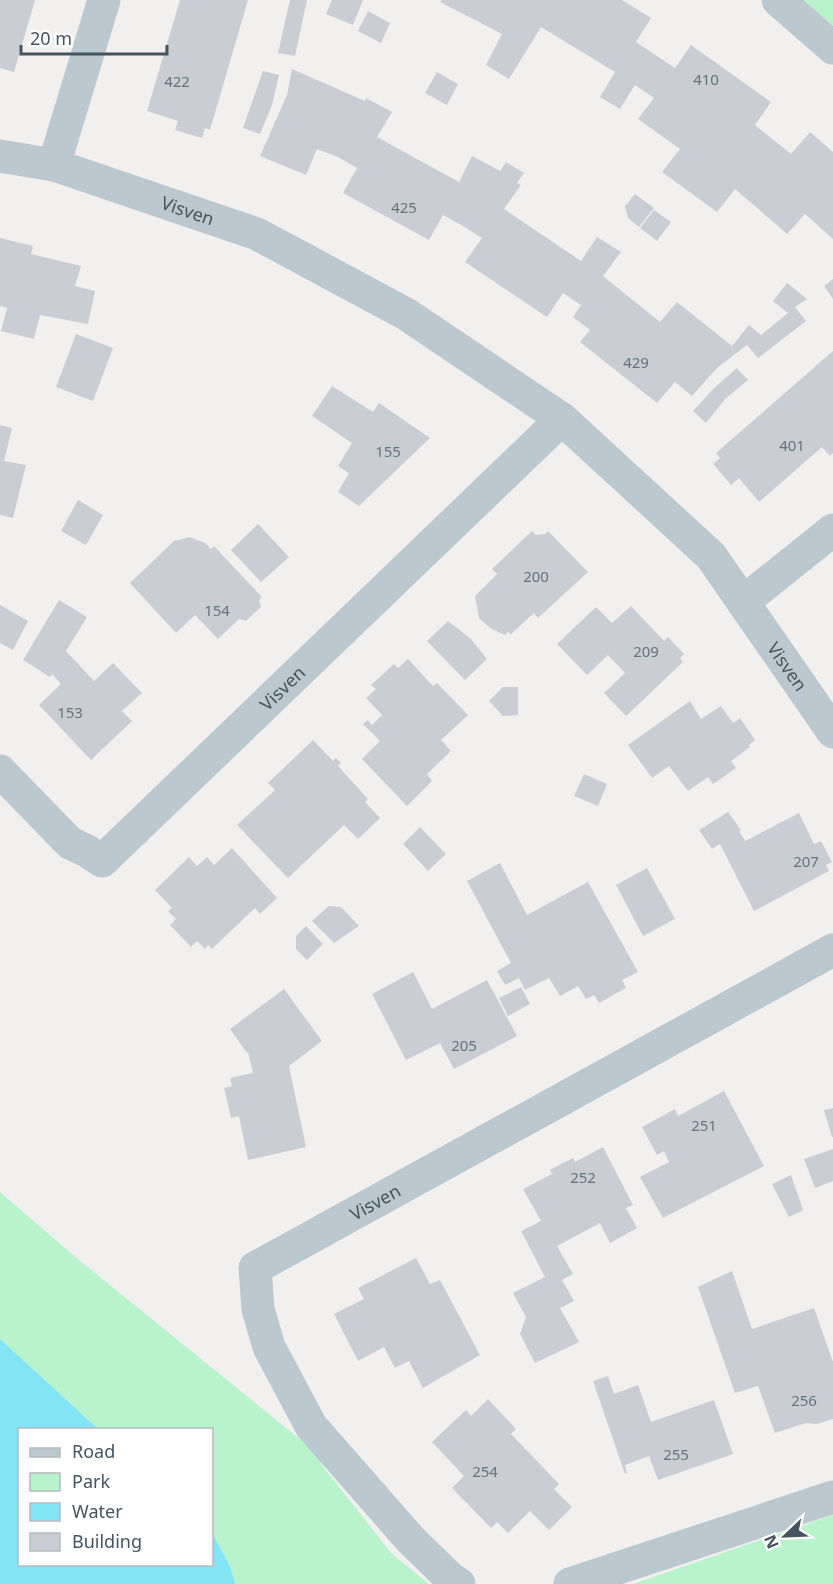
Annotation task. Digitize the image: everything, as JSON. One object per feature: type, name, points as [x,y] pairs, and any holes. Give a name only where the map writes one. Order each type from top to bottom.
[{"type":"street","points":[[54,165],[104,0]]},
{"type":"street","points":[[778,0],[833,48]]},
{"type":"street","name":"Visven","points":[[0,156],[54,165],[257,234],[406,314],[562,419],[711,556],[833,732]]},
{"type":"street","name":"Visven","points":[[0,771],[70,843],[87,850],[102,861],[562,419]]},
{"type":"street","points":[[743,602],[833,530]]},
{"type":"street","name":"Visven","points":[[459,1584],[411,1540],[311,1426],[269,1347],[258,1309],[255,1268],[833,950]]},
{"type":"street","points":[[570,1584],[833,1497]]},
{"type":"green space","points":[[798,0],[833,0],[833,26],[830,23]]},
{"type":"green space","points":[[0,1192],[79,1260],[312,1449],[321,1464],[391,1553],[429,1584],[235,1584],[230,1566],[213,1535],[213,1428],[97,1428],[0,1339]]},
{"type":"green space","points":[[833,1515],[833,1584],[633,1584]]},
{"type":"water","points":[[0,1339],[97,1428],[18,1428],[18,1566],[213,1566],[213,1535],[230,1566],[235,1584],[0,1584]]},
{"type":"building","points":[[0,0],[35,0],[14,72],[0,68]]},
{"type":"building","points":[[180,0],[248,0],[210,130],[205,128],[202,138],[175,130],[178,121],[147,111]]},
{"type":"building","points":[[290,0],[307,0],[295,56],[278,53]]},
{"type":"building","points":[[332,0],[363,0],[353,25],[326,14]]},
{"type":"building","points":[[442,0],[622,0],[651,18],[636,42],[675,68],[691,45],[771,102],[755,125],[791,154],[810,132],[833,152],[833,239],[805,214],[787,234],[735,189],[717,212],[662,172],[680,149],[638,119],[654,98],[635,85],[620,109],[600,97],[615,72],[541,27],[509,79],[486,65],[502,34],[440,2]]},
{"type":"building","points":[[368,11],[390,23],[381,43],[358,31]]},
{"type":"building","points":[[292,69],[365,101],[366,98],[392,112],[377,137],[459,182],[472,156],[500,171],[506,162],[524,173],[517,183],[521,185],[504,209],[581,261],[597,237],[621,252],[603,276],[660,322],[677,302],[732,346],[749,325],[761,335],[788,313],[773,301],[787,283],[807,299],[795,307],[806,321],[758,358],[747,345],[717,368],[692,396],[675,382],[657,403],[580,342],[590,330],[573,317],[581,305],[563,293],[547,317],[465,262],[482,238],[463,226],[443,215],[429,240],[343,193],[357,168],[317,149],[306,175],[260,156],[287,95]]},
{"type":"building","points":[[263,71],[279,75],[272,105],[260,134],[243,128]]},
{"type":"building","points":[[437,72],[458,84],[447,105],[425,93]]},
{"type":"building","points":[[635,194],[654,208],[639,227],[628,218],[625,206]]},
{"type":"building","points":[[654,210],[671,222],[657,241],[640,228]]},
{"type":"building","points":[[0,238],[33,246],[31,254],[81,266],[75,286],[95,291],[88,324],[40,315],[34,339],[1,331],[7,308],[0,306]]},
{"type":"building","points":[[833,279],[833,299],[824,286]]},
{"type":"building","points":[[76,334],[113,348],[93,401],[56,387]]},
{"type":"building","points":[[833,351],[833,453],[830,456],[822,447],[759,502],[739,478],[731,485],[713,464],[720,458],[716,453]]},
{"type":"building","points":[[737,368],[748,380],[725,399],[706,423],[693,411]]},
{"type":"building","points":[[332,386],[373,412],[379,403],[430,438],[359,506],[338,492],[349,473],[338,466],[352,443],[312,416]]},
{"type":"building","points":[[0,425],[12,428],[4,461],[26,465],[13,518],[0,515]]},
{"type":"building","points":[[78,500],[103,515],[86,545],[61,531]]},
{"type":"building","points":[[258,524],[289,557],[261,582],[231,550]]},
{"type":"building","points":[[532,531],[536,535],[545,534],[548,531],[588,572],[538,618],[534,613],[511,634],[508,632],[505,635],[490,628],[479,618],[475,596],[497,574],[492,569]]},
{"type":"building","points":[[190,537],[205,543],[211,549],[214,546],[262,597],[259,600],[261,607],[246,621],[239,619],[218,639],[195,615],[176,633],[130,583],[174,541]]},
{"type":"building","points":[[59,600],[87,617],[66,651],[94,681],[113,663],[142,693],[122,711],[132,721],[91,760],[39,705],[61,684],[52,674],[50,677],[23,660]]},
{"type":"building","points":[[0,605],[28,621],[13,650],[0,643]]},
{"type":"building","points":[[631,606],[664,641],[668,637],[684,654],[680,658],[683,662],[626,716],[604,693],[625,673],[608,655],[587,675],[557,644],[596,607],[612,623]]},
{"type":"building","points":[[448,621],[471,639],[487,659],[465,680],[427,641]]},
{"type":"building","points":[[408,659],[433,686],[437,683],[468,715],[441,740],[451,751],[427,774],[432,781],[407,806],[362,759],[380,741],[363,724],[368,720],[372,725],[382,715],[366,698],[376,689],[371,685],[394,664],[398,668]]},
{"type":"building","points":[[503,687],[518,687],[518,715],[503,716],[489,701]]},
{"type":"building","points":[[690,701],[701,719],[721,706],[733,723],[740,718],[755,740],[749,745],[750,747],[731,761],[736,768],[713,784],[708,777],[688,791],[669,766],[652,778],[628,745]]},
{"type":"building","points":[[313,740],[333,761],[336,758],[341,763],[338,766],[368,799],[365,802],[380,818],[358,839],[344,825],[288,878],[237,825],[275,790],[268,783]]},
{"type":"building","points":[[584,774],[607,784],[598,806],[574,796]]},
{"type":"building","points":[[728,812],[741,830],[739,831],[745,841],[799,813],[814,844],[821,841],[832,862],[826,865],[829,871],[754,911],[720,844],[712,849],[699,830]]},
{"type":"building","points":[[420,827],[446,854],[428,871],[403,844]]},
{"type":"building","points":[[232,848],[277,898],[260,914],[255,908],[212,949],[208,945],[205,949],[197,941],[191,947],[170,925],[176,919],[168,911],[172,908],[155,890],[189,857],[197,866],[207,857],[214,865]]},
{"type":"building","points":[[500,863],[527,915],[588,882],[638,972],[622,980],[626,988],[599,1003],[594,995],[586,999],[578,986],[560,996],[549,978],[525,990],[519,978],[505,985],[497,971],[511,963],[467,881]]},
{"type":"building","points":[[647,868],[675,919],[643,936],[616,885]]},
{"type":"building","points":[[329,906],[341,907],[359,926],[334,943],[312,921]]},
{"type":"building","points":[[306,926],[323,944],[307,960],[296,949],[296,936]]},
{"type":"building","points":[[413,972],[432,1009],[487,980],[517,1036],[454,1069],[440,1043],[406,1060],[372,994]]},
{"type":"building","points":[[521,987],[530,1004],[508,1016],[499,998]]},
{"type":"building","points":[[284,989],[322,1041],[289,1066],[306,1147],[248,1160],[239,1116],[231,1118],[224,1088],[232,1086],[230,1078],[253,1073],[248,1052],[230,1029]]},
{"type":"building","points":[[724,1091],[764,1166],[663,1218],[640,1177],[669,1162],[664,1151],[657,1155],[642,1127],[675,1109],[678,1116]]},
{"type":"building","points":[[833,1108],[833,1137],[832,1137],[824,1110]]},
{"type":"building","points":[[603,1147],[633,1205],[626,1208],[637,1228],[610,1243],[600,1223],[557,1246],[573,1274],[562,1280],[574,1301],[560,1308],[579,1342],[535,1363],[520,1334],[526,1317],[513,1293],[545,1277],[521,1231],[541,1221],[523,1189],[552,1174],[550,1170],[573,1158],[575,1162]]},
{"type":"building","points":[[833,1149],[833,1181],[815,1188],[804,1159]]},
{"type":"building","points":[[791,1175],[803,1210],[789,1217],[772,1184]]},
{"type":"building","points":[[416,1258],[430,1284],[440,1280],[480,1355],[423,1388],[409,1361],[395,1368],[384,1347],[358,1361],[334,1314],[364,1299],[358,1288]]},
{"type":"building","points":[[732,1271],[752,1329],[814,1308],[833,1362],[833,1419],[817,1424],[806,1423],[775,1433],[758,1386],[735,1393],[698,1287]]},
{"type":"building","points":[[608,1376],[614,1394],[638,1385],[651,1422],[714,1400],[733,1454],[658,1480],[649,1456],[625,1465],[627,1473],[625,1474],[593,1381]]},
{"type":"building","points":[[488,1399],[516,1429],[511,1434],[559,1484],[554,1489],[572,1507],[549,1530],[530,1511],[508,1533],[497,1522],[491,1528],[452,1488],[464,1476],[432,1442],[466,1410],[471,1416]]}]
